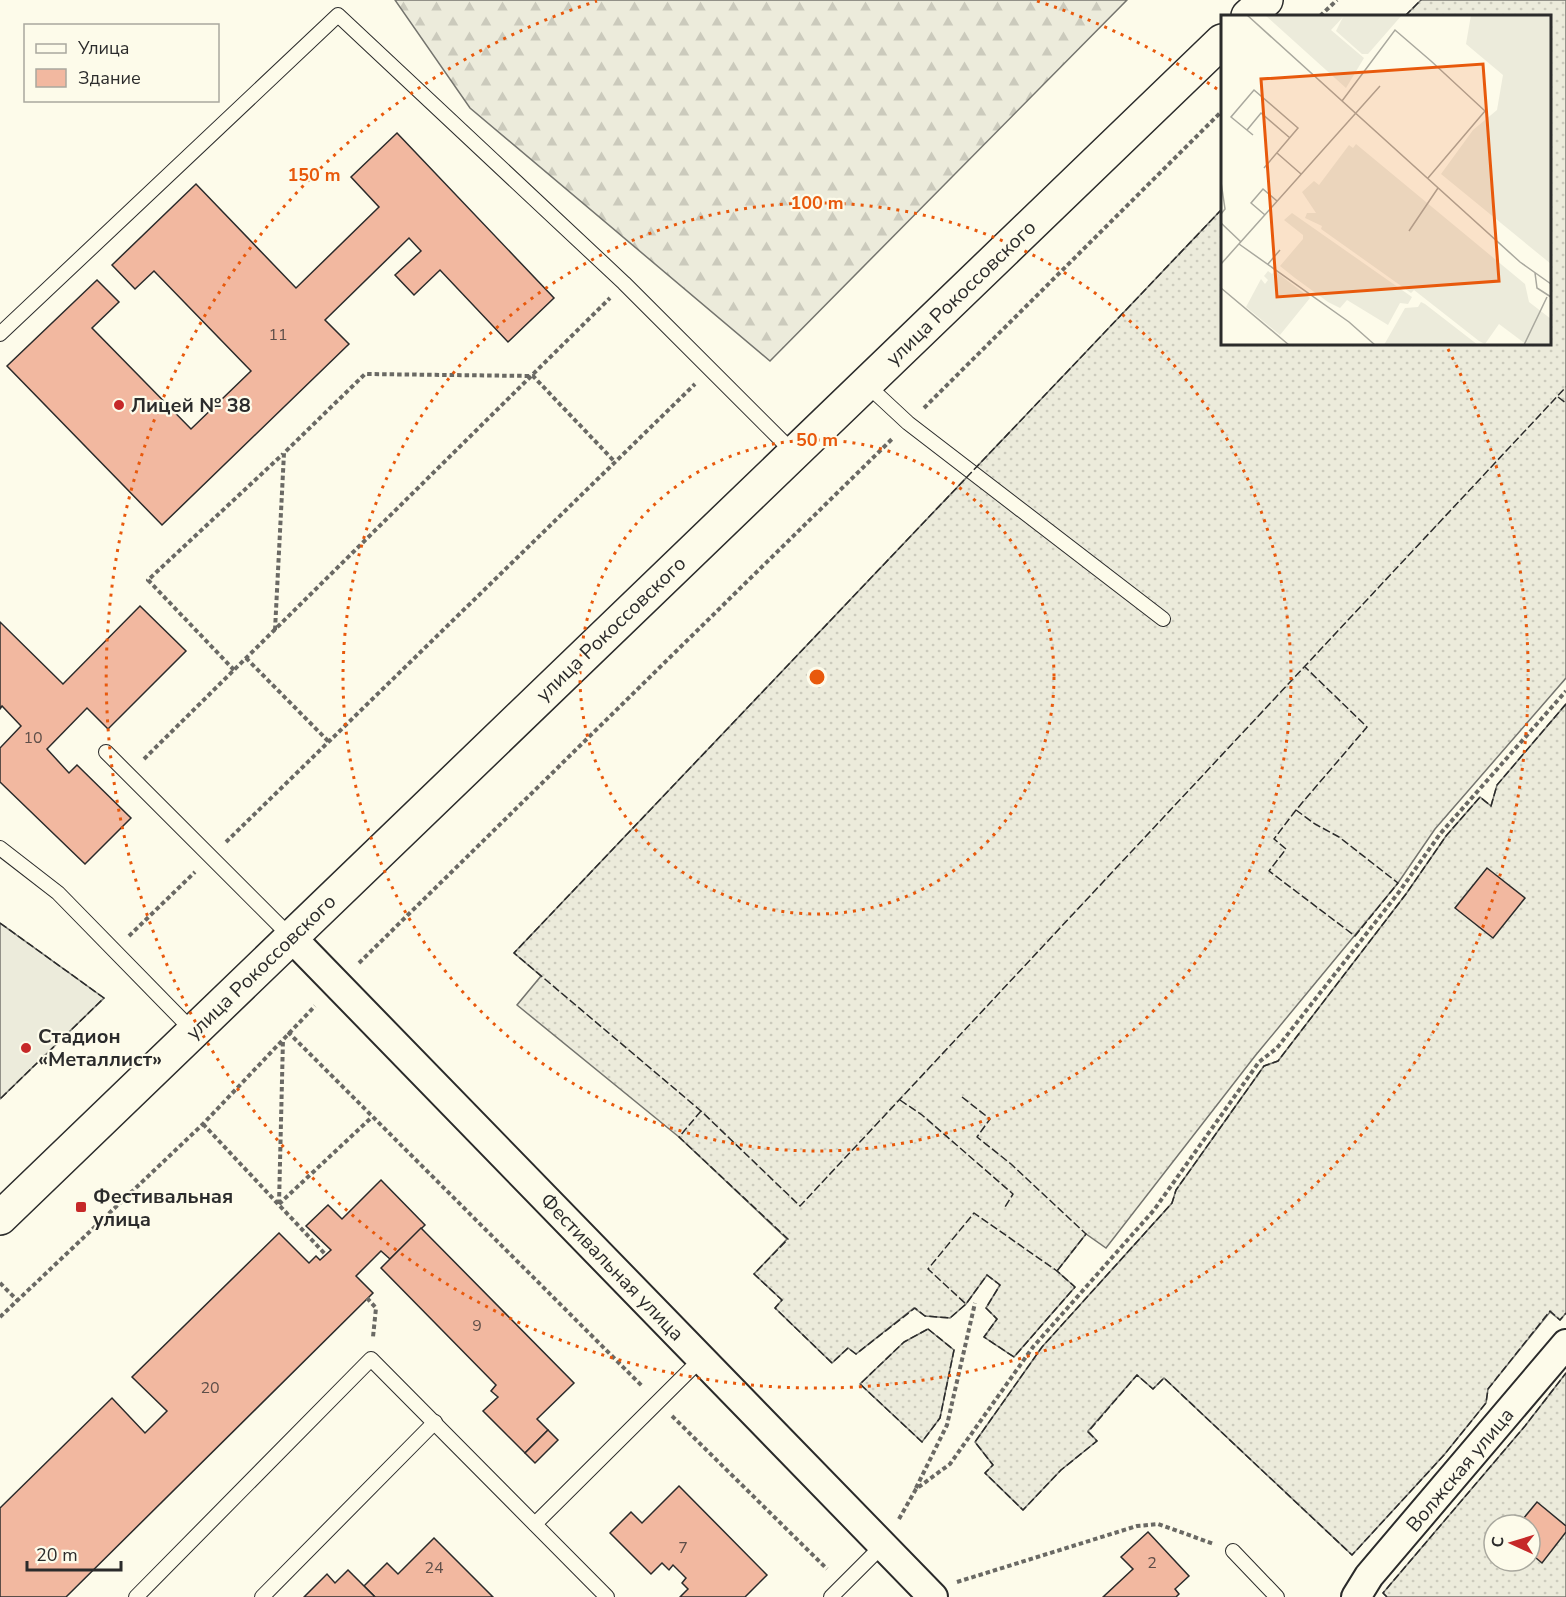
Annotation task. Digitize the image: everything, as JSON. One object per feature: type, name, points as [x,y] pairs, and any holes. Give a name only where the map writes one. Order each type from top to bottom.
[{"type":"street","points":[[1249,15],[1266,0]]},
{"type":"street","name":"улица Рокоссовского","points":[[0,1218],[1221,42]]},
{"type":"street","name":"Фестивальная улица","points":[[291,938],[931,1594]]},
{"type":"street","name":"Волжская улица","points":[[1356,1597],[1369,1576],[1566,1344]]},
{"type":"lane","points":[[0,334],[338,15],[624,283],[794,453]]},
{"type":"lane","points":[[866,384],[908,423],[1163,619]]},
{"type":"lane","points":[[106,752],[291,938]]},
{"type":"lane","points":[[0,848],[58,893],[116,949],[194,1032]]},
{"type":"lane","points":[[136,1597],[371,1359],[607,1597]]},
{"type":"lane","points":[[535,1524],[701,1359]]},
{"type":"lane","points":[[262,1597],[435,1422]]},
{"type":"lane","points":[[831,1597],[883,1545]]},
{"type":"lane","points":[[1233,1551],[1277,1597]]},
{"type":"path","points":[[1321,15],[1337,0]]},
{"type":"path","points":[[0,1317],[203,1124],[288,1032],[1221,112]]},
{"type":"path","points":[[128,774],[533,376],[624,283]]},
{"type":"path","points":[[116,949],[710,370]]},
{"type":"path","points":[[234,670],[148,580],[365,374],[533,376],[615,462]]},
{"type":"path","points":[[274,630],[284,453]]},
{"type":"path","points":[[246,658],[329,742]]},
{"type":"path","points":[[916,1489],[950,1464],[1033,1347],[1154,1210],[1259,1062],[1277,1048],[1399,892],[1440,834],[1566,691]]},
{"type":"path","points":[[288,1032],[843,1585]]},
{"type":"path","points":[[279,1205],[283,1039]]},
{"type":"path","points":[[279,1205],[372,1117]]},
{"type":"path","points":[[203,1124],[326,1255]]},
{"type":"path","points":[[0,1282],[18,1301]]},
{"type":"path","points":[[367,1298],[376,1308],[371,1359]]},
{"type":"path","points":[[883,1545],[916,1489],[947,1425],[975,1303]]},
{"type":"path","points":[[931,1594],[1137,1526],[1158,1524],[1233,1551]]},
{"type":"green space","points":[[395,0],[1127,0],[770,361],[470,108]]},
{"type":"green space","points":[[1421,0],[1566,0],[1566,678],[1435,829],[1398,883],[1255,1056],[1106,1248],[1086,1234],[1057,1271],[1075,1287],[1014,1357],[984,1337],[997,1319],[986,1308],[1000,1285],[987,1275],[966,1304],[950,1318],[925,1316],[914,1308],[856,1354],[848,1348],[832,1363],[775,1308],[782,1300],[754,1274],[787,1239],[679,1137],[517,1005],[541,976],[514,953],[1221,210],[1221,345],[1551,345],[1551,15],[1406,15]]},
{"type":"green space","points":[[1566,704],[1566,1313],[1560,1320],[1550,1312],[1488,1389],[1486,1403],[1444,1455],[1352,1555],[1164,1378],[1153,1389],[1137,1375],[1088,1431],[1097,1441],[1061,1470],[1023,1510],[985,1473],[993,1465],[975,1442],[1042,1347],[1172,1203],[1176,1190],[1264,1066],[1278,1061],[1406,894],[1446,836],[1480,797],[1491,806],[1497,785]]},
{"type":"green space","name":"Стадион «Металлист»","points":[[0,923],[104,998],[0,1099]]},
{"type":"green space","points":[[928,1329],[954,1350],[940,1418],[922,1442],[860,1384],[904,1342]]},
{"type":"green space","points":[[1566,1373],[1566,1597],[1387,1597],[1383,1593],[1525,1426]]},
{"type":"building","points":[[397,133],[554,298],[508,342],[440,270],[414,295],[395,275],[421,251],[409,238],[325,320],[349,344],[162,525],[7,366],[97,280],[119,302],[92,328],[191,429],[251,371],[154,271],[135,289],[112,265],[196,184],[296,288],[379,207],[351,177]]},
{"type":"building","points":[[140,606],[186,651],[108,729],[87,708],[47,749],[69,773],[77,765],[131,818],[85,864],[0,782],[0,748],[21,726],[2,706],[0,709],[0,622],[63,684]]},
{"type":"building","points":[[1487,868],[1525,898],[1493,938],[1455,908]]},
{"type":"building","points":[[381,1180],[425,1225],[390,1259],[381,1251],[356,1276],[373,1293],[66,1597],[0,1597],[0,1508],[112,1398],[145,1433],[167,1411],[132,1377],[279,1233],[309,1263],[316,1256],[320,1260],[331,1250],[306,1226],[328,1205],[342,1219]]},
{"type":"building","points":[[421,1228],[574,1383],[537,1419],[548,1430],[525,1453],[483,1411],[498,1397],[491,1391],[496,1385],[381,1268]]},
{"type":"building","points":[[548,1430],[558,1440],[535,1463],[525,1453]]},
{"type":"building","points":[[679,1486],[767,1575],[745,1597],[680,1597],[688,1589],[682,1583],[686,1578],[673,1565],[669,1570],[662,1563],[651,1574],[610,1533],[631,1512],[642,1523]]},
{"type":"building","points":[[1537,1502],[1566,1526],[1566,1532],[1542,1563],[1542,1513],[1528,1513]]},
{"type":"building","points":[[1148,1532],[1189,1576],[1175,1589],[1179,1594],[1176,1597],[1103,1597],[1133,1569],[1121,1557]]},
{"type":"building","points":[[434,1538],[493,1597],[375,1597],[364,1586],[387,1563],[398,1574]]},
{"type":"building","points":[[348,1570],[375,1597],[304,1597],[327,1574],[335,1583]]},
{"type":"fence","points":[[1406,15],[1421,0]]},
{"type":"fence","points":[[1221,210],[514,953],[701,1111],[800,1206],[1566,387]]},
{"type":"fence","points":[[1558,397],[1566,403]]},
{"type":"fence","points":[[1296,810],[1274,839],[1286,849],[1269,871],[1355,936],[1398,883],[1339,837],[1296,810],[1367,727],[1305,667]]},
{"type":"fence","points":[[1566,704],[1497,785],[1491,806],[1480,797],[1446,836],[1406,894],[1278,1061],[1264,1066],[1176,1190],[1172,1203],[1042,1347],[975,1442],[993,1465],[985,1473],[1023,1510],[1061,1470],[1097,1441],[1088,1432],[1137,1375],[1153,1389],[1164,1378],[1352,1555],[1444,1455],[1486,1403],[1488,1389],[1550,1311],[1560,1320],[1566,1313]]},
{"type":"fence","points":[[0,923],[104,998],[0,1099]]},
{"type":"fence","points":[[962,1097],[990,1119],[977,1137],[1011,1164],[1086,1234],[1057,1271]]},
{"type":"fence","points":[[900,1100],[922,1115],[1013,1194],[1005,1207]]},
{"type":"fence","points":[[701,1111],[679,1137],[788,1239],[754,1274],[782,1300],[775,1308],[832,1363],[848,1348],[856,1354],[915,1308],[925,1316],[950,1318],[966,1304],[987,1275],[1000,1285],[986,1308],[997,1319],[984,1337],[1014,1357],[1075,1287],[1057,1271],[974,1213],[928,1269],[966,1304]]},
{"type":"fence","points":[[928,1329],[954,1350],[940,1418],[922,1442],[860,1384],[904,1342],[928,1329]]},
{"type":"fence","points":[[1387,1597],[1383,1593],[1525,1426],[1566,1373]]},
{"type":"place","name":"Лицей № 38","points":[[119,405]]},
{"type":"place","name":"Стадион «Металлист»","points":[[26,1048]]},
{"type":"place","name":"Фестивальная улица","points":[[81,1207]]}]
